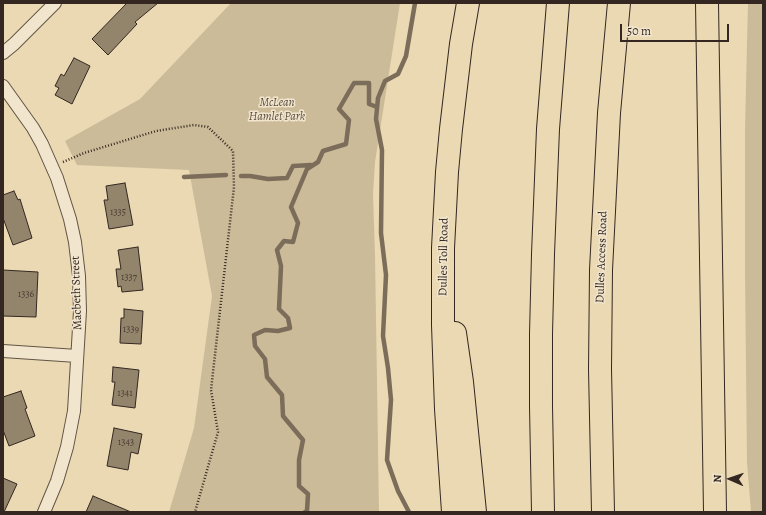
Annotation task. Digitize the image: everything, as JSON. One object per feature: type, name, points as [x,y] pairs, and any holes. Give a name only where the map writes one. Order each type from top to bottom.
[{"type":"highway","name":"Dulles Toll Road","points":[[453,512],[445,394],[443,248],[451,129],[461,44],[468,3]]},
{"type":"highway","points":[[544,512],[541,406],[543,254],[548,128],[558,3]]},
{"type":"highway","name":"Dulles Access Road","points":[[603,512],[600,369],[602,263],[609,113],[619,3]]},
{"type":"highway","points":[[708,3],[715,512]]},
{"type":"highway","points":[[443,248],[462,382],[475,512]]},
{"type":"street","points":[[3,53],[55,3]]},
{"type":"street","name":"Macbeth Street","points":[[3,86],[33,128],[57,178],[68,210],[80,276],[80,311],[74,411],[67,447],[57,480],[44,512]]},
{"type":"street","points":[[3,351],[77,356]]},
{"type":"path","points":[[52,167],[84,152],[156,131],[194,125],[208,127],[233,151],[234,187],[212,390],[218,432],[195,512]]},
{"type":"green space","name":"McLean Hamlet Park","points":[[231,3],[400,3],[375,162],[373,194],[379,512],[169,512],[194,428],[212,296],[189,170],[77,165],[65,141],[140,99]]},
{"type":"green space","points":[[748,3],[763,3],[763,512],[751,512],[747,462],[745,128]]},
{"type":"building","points":[[127,3],[158,3],[135,22],[137,24],[108,55],[92,39]]},
{"type":"building","points":[[74,58],[90,66],[72,104],[55,95],[59,88],[55,86],[61,74],[64,76]]},
{"type":"building","points":[[125,183],[133,225],[109,229],[104,200],[108,200],[106,186]]},
{"type":"building","points":[[14,191],[18,200],[20,199],[32,238],[13,245],[3,218],[3,195]]},
{"type":"building","points":[[138,247],[143,290],[122,292],[121,286],[118,287],[116,269],[121,269],[118,250]]},
{"type":"building","points":[[3,270],[38,272],[36,317],[3,316]]},
{"type":"building","points":[[124,309],[143,311],[141,344],[120,343],[121,318],[124,318]]},
{"type":"building","points":[[113,367],[139,370],[135,408],[112,405],[115,382],[112,382]]},
{"type":"building","points":[[21,391],[27,408],[25,409],[35,436],[9,446],[3,430],[3,397]]},
{"type":"building","points":[[114,428],[142,434],[138,454],[131,452],[128,470],[107,466]]},
{"type":"building","points":[[3,478],[17,484],[4,512],[3,512]]},
{"type":"building","points":[[93,496],[131,512],[86,512]]},
{"type":"waterway","points":[[409,512],[398,491],[387,460],[391,400],[383,336],[386,275],[381,233],[382,150],[376,119],[378,98],[385,81],[398,74],[406,56],[415,3]]},
{"type":"waterway","points":[[305,512],[307,511],[308,494],[299,486],[299,460],[303,440],[283,416],[282,395],[267,377],[265,359],[255,346],[254,335],[265,330],[278,331],[290,328],[288,318],[279,309],[281,266],[277,250],[284,241],[293,242],[298,223],[291,207],[307,169],[318,162],[323,151],[346,144],[349,120],[339,109],[354,83],[369,83],[369,104],[377,107]]},
{"type":"waterway","points":[[241,176],[268,179],[287,178],[293,166],[311,165]]},
{"type":"waterway","points":[[184,177],[226,175]]}]
